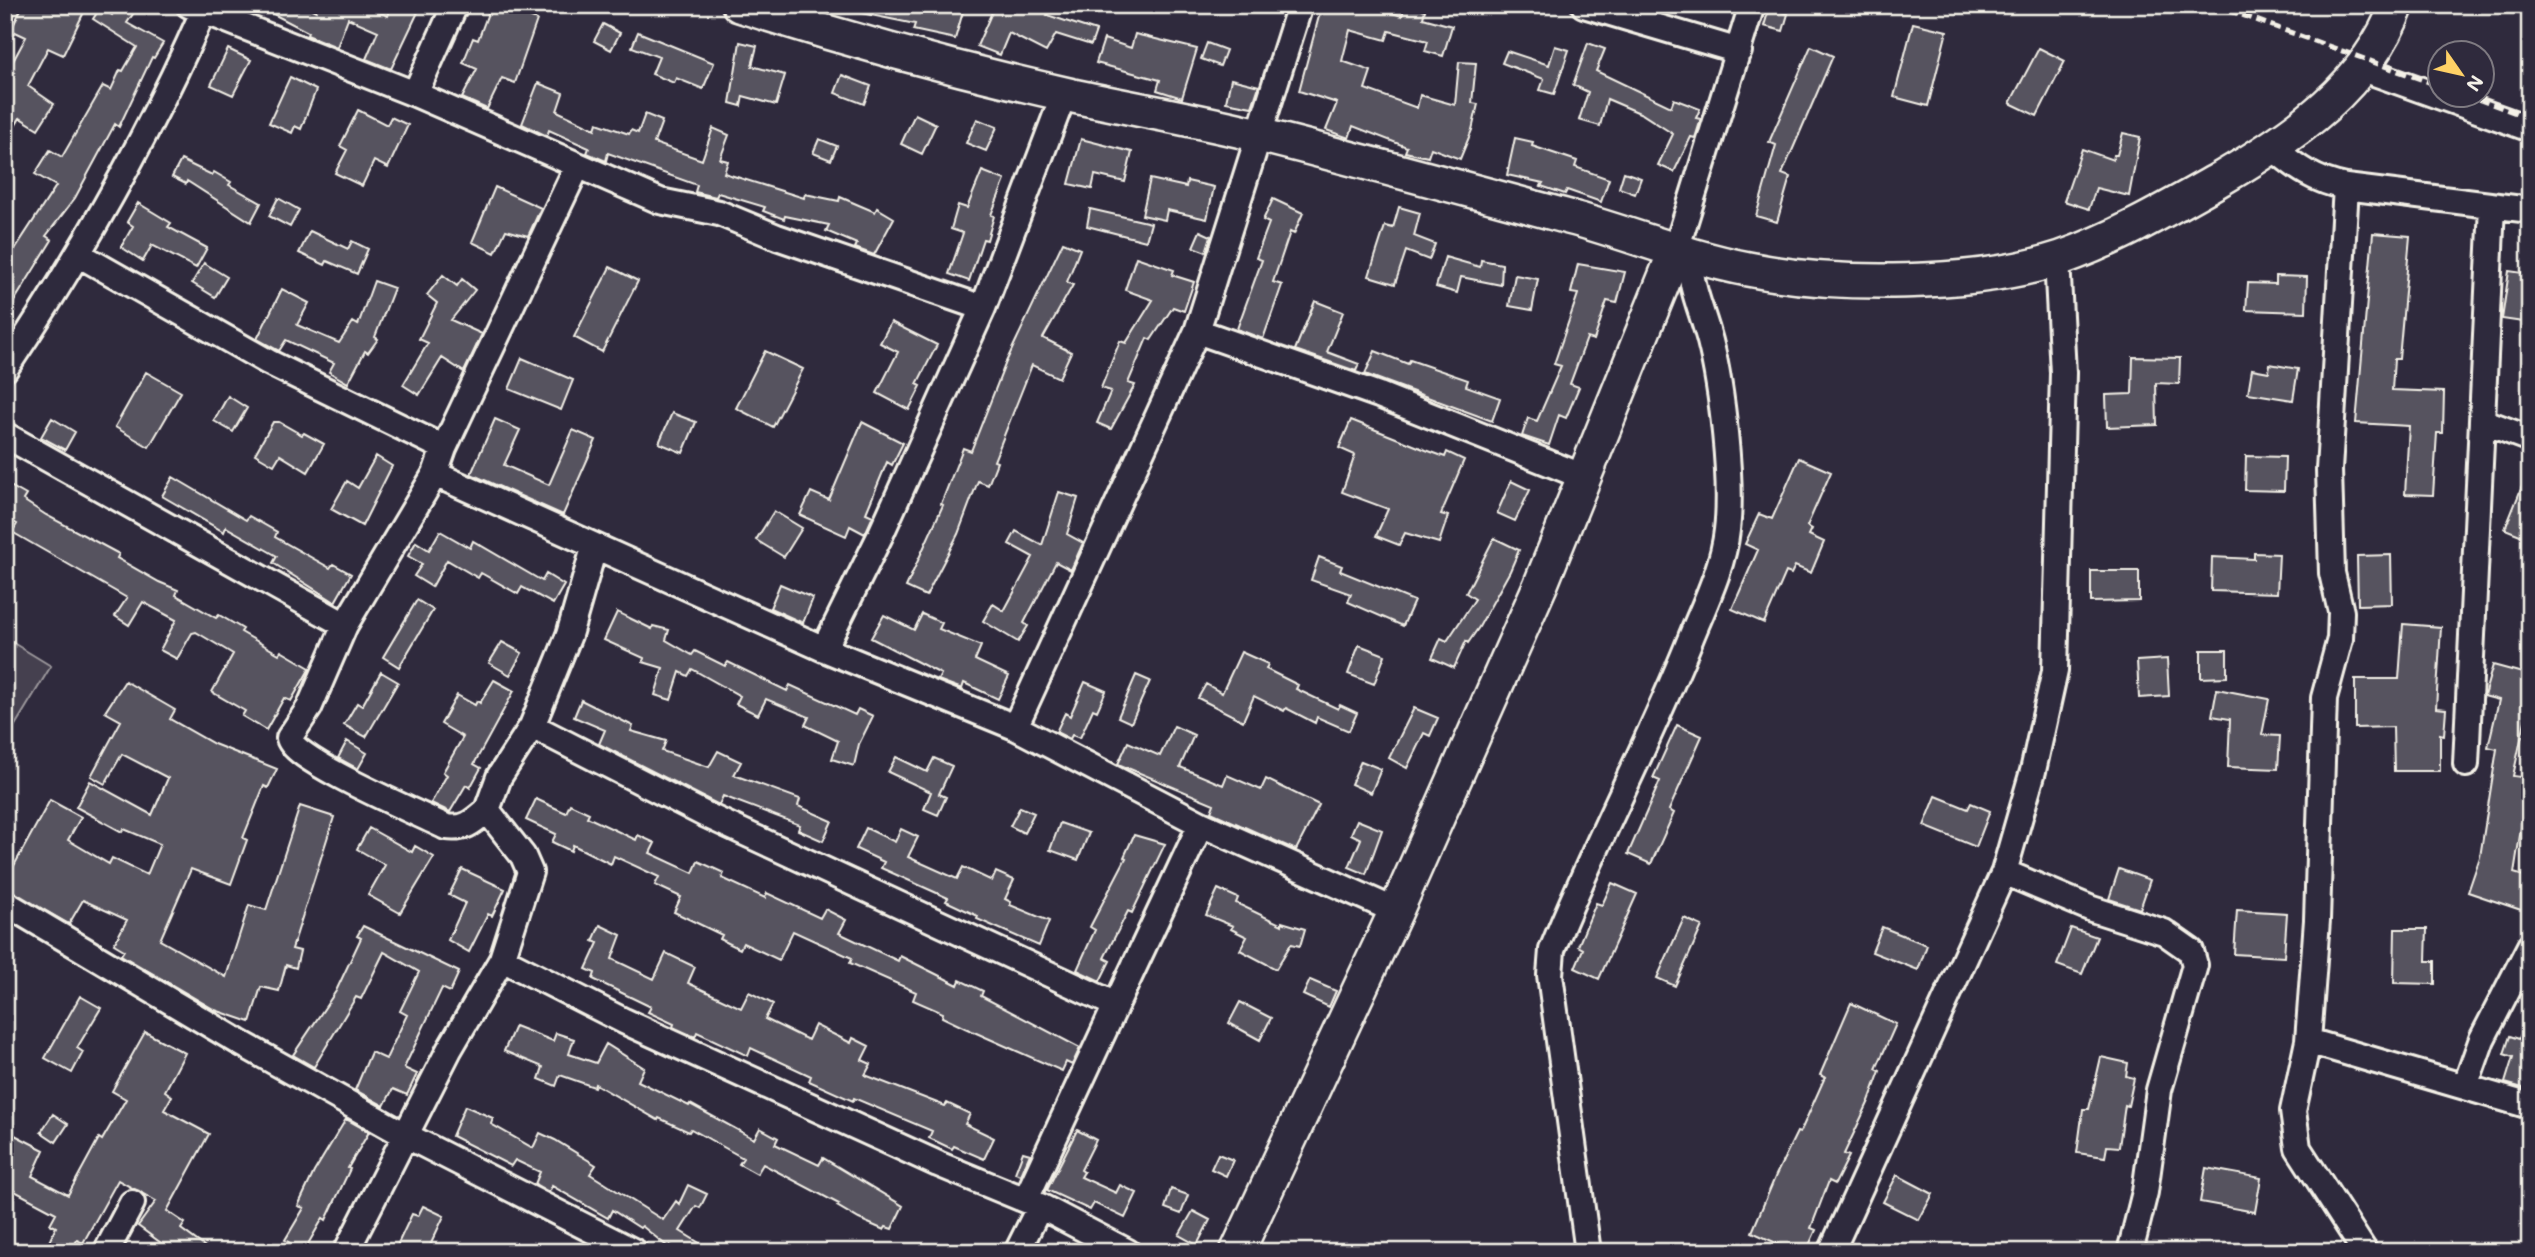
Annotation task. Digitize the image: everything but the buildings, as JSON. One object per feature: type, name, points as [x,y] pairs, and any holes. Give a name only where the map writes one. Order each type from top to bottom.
[{"type":"street","points":[[415,94],[455,5]]},
{"type":"street","points":[[739,5],[871,48],[1064,94],[1260,135],[1605,227],[1748,270],[1804,278],[1901,280],[1979,275],[2056,259],[2119,236],[2273,148],[2315,116],[2363,69],[2389,26],[2397,5]]},
{"type":"street","points":[[1015,727],[1197,331],[1300,5]]},
{"type":"street","points":[[1584,5],[1739,51]]},
{"type":"street","points":[[1237,1252],[1396,911],[1540,586],[1584,477],[1683,252],[1752,5]]},
{"type":"street","points":[[5,369],[78,254],[167,93],[196,9],[415,94],[660,201],[719,213],[865,268],[983,307]]},
{"type":"street","points":[[2363,69],[2530,129]]},
{"type":"street","points":[[824,649],[880,536],[983,307],[1064,94]]},
{"type":"street","points":[[2273,148],[2311,178],[2346,187],[2530,210]]},
{"type":"street","points":[[577,167],[444,448],[435,474],[345,625],[309,708],[289,738],[293,749],[319,765],[446,827],[458,829],[471,825],[487,810],[499,777],[532,726],[569,635],[594,548]]},
{"type":"street","points":[[2346,187],[2329,470],[2332,573],[2341,612],[2340,639],[2324,698],[2317,920],[2308,1041],[2293,1111],[2293,1130],[2298,1148],[2365,1252]]},
{"type":"street","points":[[2466,764],[2492,206]]},
{"type":"street","points":[[1588,1252],[1550,975],[1552,950],[1669,692],[1717,572],[1727,531],[1727,488],[1720,398],[1710,340],[1683,252]]},
{"type":"street","points":[[78,254],[268,362],[444,448]]},
{"type":"street","points":[[1831,1252],[2004,873],[2033,771],[2055,671],[2063,373],[2056,259]]},
{"type":"street","points":[[1197,331],[1379,395],[1584,477]]},
{"type":"street","points":[[2482,421],[2530,439]]},
{"type":"street","points":[[5,435],[345,625]]},
{"type":"street","points":[[435,474],[594,548],[824,649],[1015,727],[1200,824],[1396,911]]},
{"type":"street","points":[[532,726],[717,820],[1116,1005]]},
{"type":"street","points":[[346,1252],[405,1135],[502,959],[530,872],[523,856],[487,810]]},
{"type":"street","points":[[1017,1252],[1033,1203],[1116,1005],[1200,824]]},
{"type":"street","points":[[2004,873],[2092,909],[2164,932],[2191,951],[2194,965],[2159,1090],[2145,1192],[2130,1252]]},
{"type":"street","points":[[5,903],[216,1028],[405,1135],[600,1243],[635,1252]]},
{"type":"street","points":[[2465,1087],[2487,1027],[2530,946]]},
{"type":"street","points":[[502,959],[624,1021],[937,1164],[1033,1203],[1128,1252]]},
{"type":"street","points":[[2308,1041],[2530,1106]]},
{"type":"street","points":[[106,1252],[132,1202]]},
{"type":"shaded area","points":[[5,638],[51,666],[5,742]]},
{"type":"railway","points":[[2214,5],[2426,81]]},
{"type":"railway","points":[[2496,106],[2530,118]]}]
